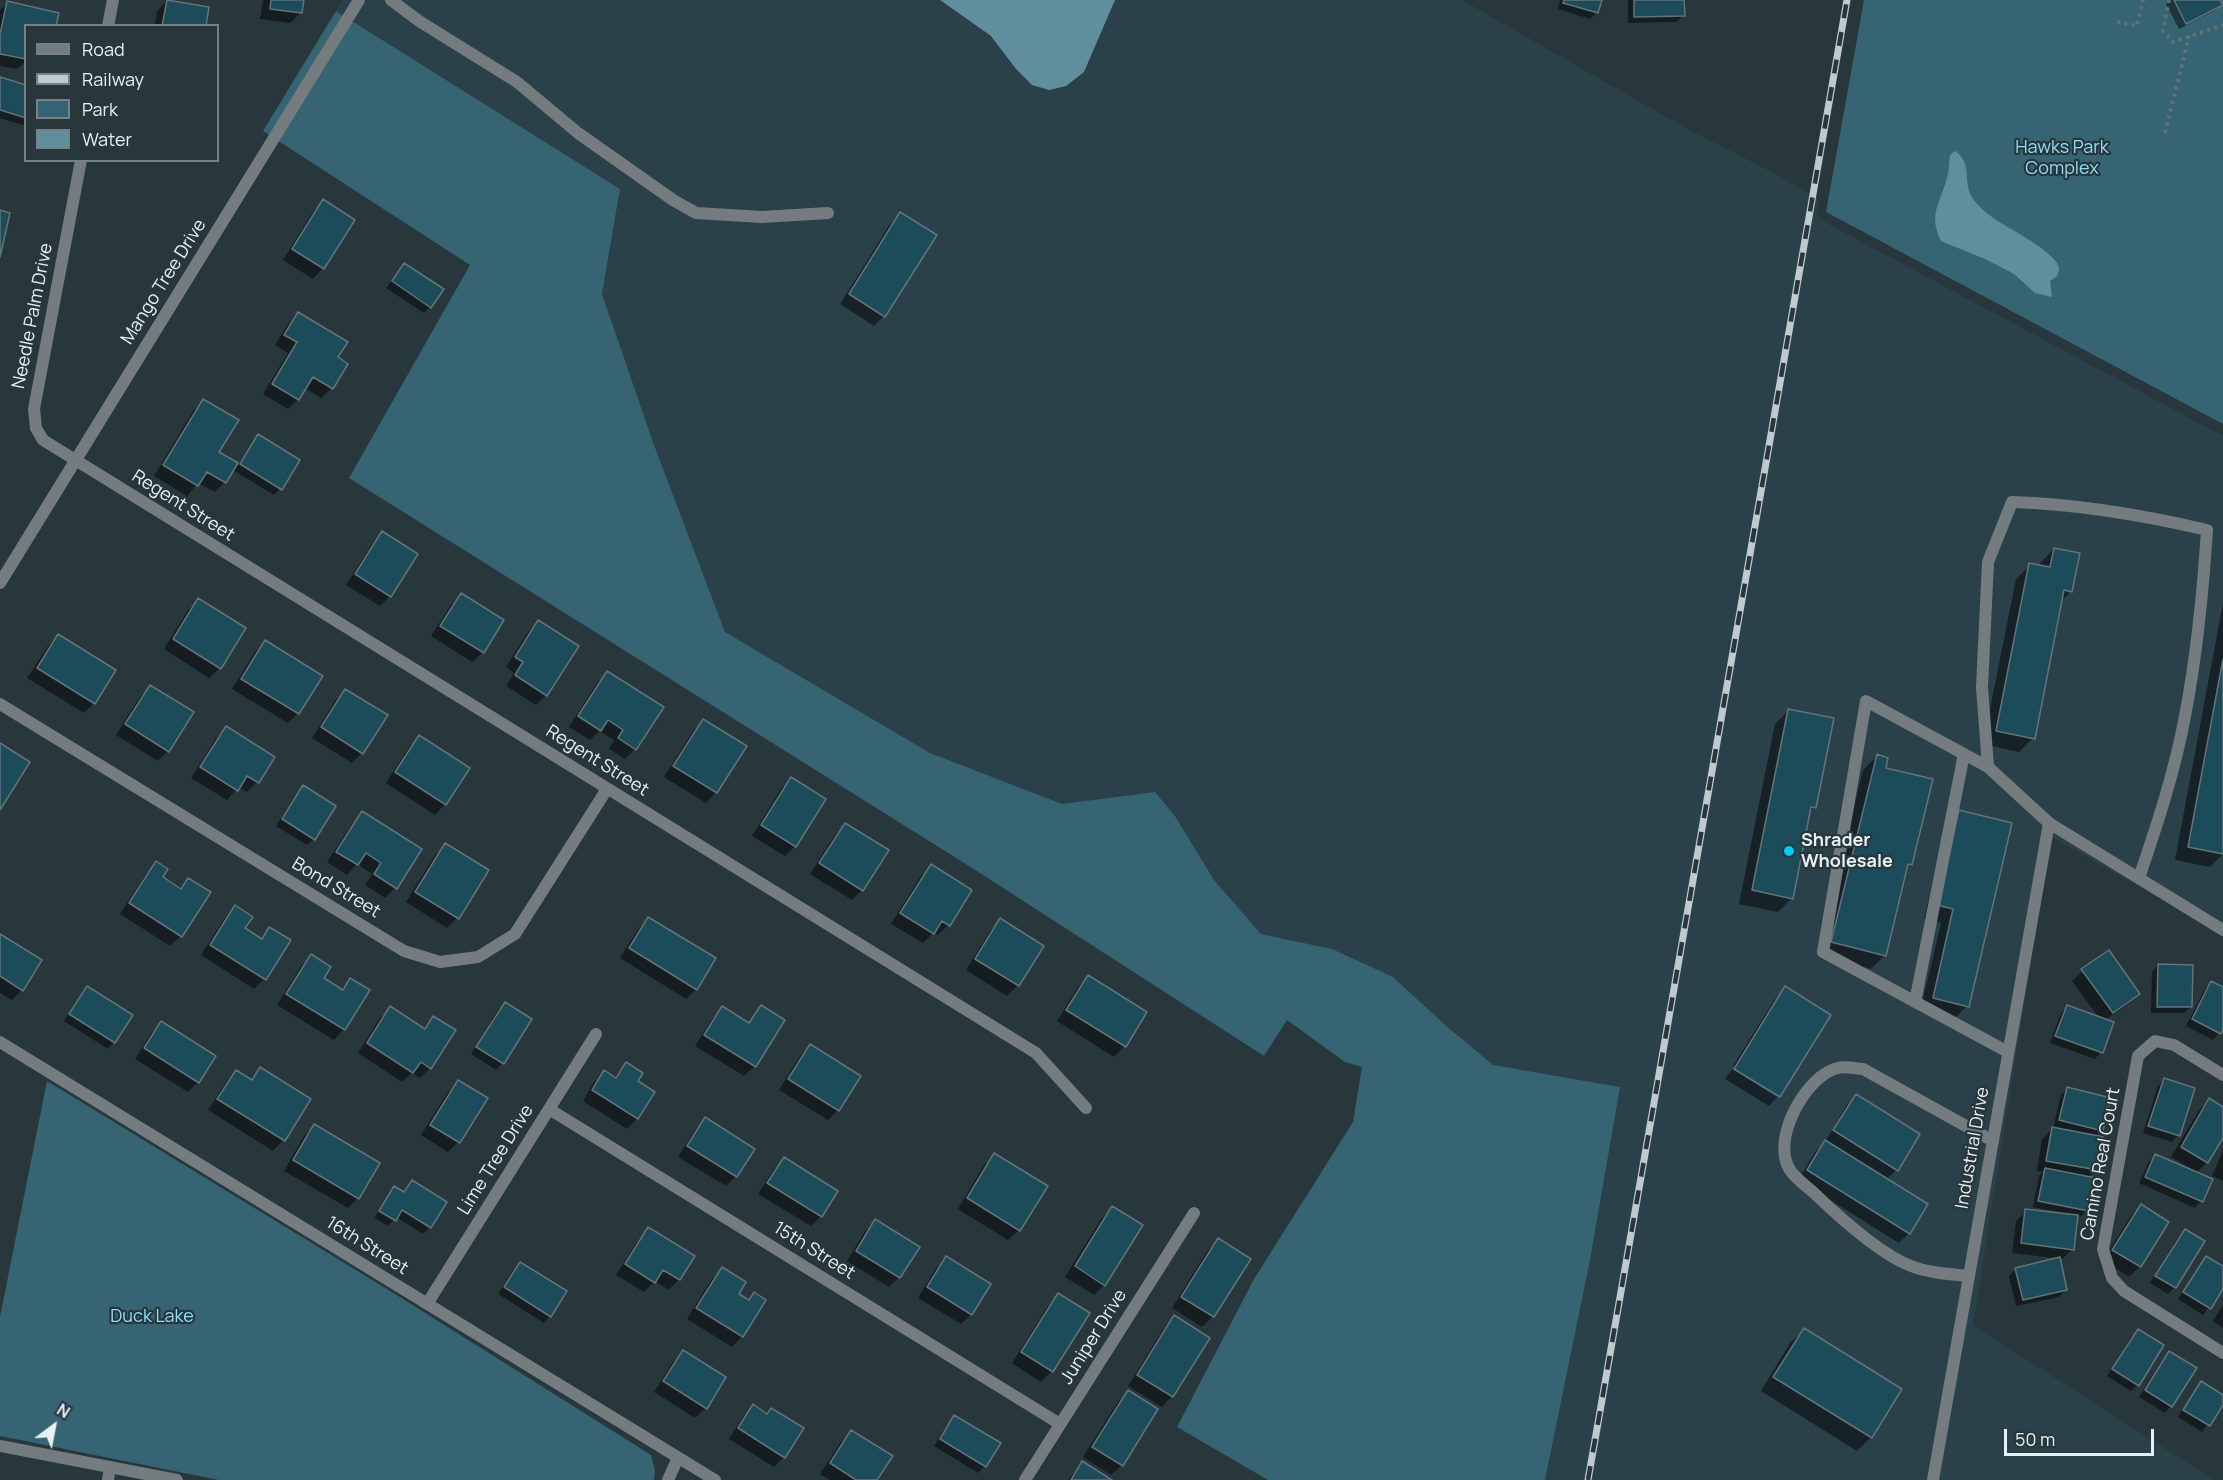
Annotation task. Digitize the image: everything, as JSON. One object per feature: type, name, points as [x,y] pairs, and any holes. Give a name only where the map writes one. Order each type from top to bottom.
[{"type":"street","points":[[108,24],[113,0]]},
{"type":"street","name":"Mango Tree Drive","points":[[0,583],[359,0]]},
{"type":"street","points":[[391,0],[419,21],[517,82],[578,133],[673,200],[696,213],[762,217],[828,213]]},
{"type":"street","name":"Needle Palm Drive","points":[[75,461],[43,440],[36,428],[34,409],[81,162]]},
{"type":"street","name":"Regent Street","points":[[75,461],[1036,1053],[1086,1108]]},
{"type":"street","points":[[1988,767],[1982,687],[1988,562],[2012,502],[2052,503],[2150,517],[2207,530],[2202,604],[2185,717],[2157,824],[2139,878]]},
{"type":"street","points":[[2008,1053],[1823,952],[1866,701],[1988,767],[2049,823],[2223,930]]},
{"type":"street","name":"Bond Street","points":[[0,704],[404,951],[440,962],[478,957],[515,934],[608,789]]},
{"type":"street","points":[[1915,1002],[1964,754]]},
{"type":"street","name":"Industrial Drive","points":[[1933,1480],[2049,823]]},
{"type":"street","name":"Lime Tree Drive","points":[[427,1304],[596,1034]]},
{"type":"street","name":"Camino Real Court","points":[[2223,1075],[2174,1045],[2155,1041],[2138,1056],[2103,1250],[2112,1278],[2124,1291],[2223,1353]]},
{"type":"street","name":"16th Street","points":[[0,1042],[715,1480]]},
{"type":"street","points":[[1969,1276],[1934,1272],[1909,1265],[1877,1246],[1845,1222],[1789,1169],[1784,1148],[1785,1134],[1800,1100],[1817,1079],[1843,1066],[1863,1069],[1992,1141]]},
{"type":"street","name":"15th Street","points":[[549,1109],[1060,1424]]},
{"type":"street","name":"Juniper Drive","points":[[1025,1480],[1194,1213]]},
{"type":"street","points":[[0,1446],[177,1480]]},
{"type":"street","points":[[668,1480],[678,1458]]},
{"type":"street","points":[[108,1480],[110,1467]]},
{"type":"path","points":[[2117,22],[2137,26],[2143,0]]},
{"type":"path","points":[[2169,0],[2163,31],[2173,42],[2223,25]]},
{"type":"path","points":[[2165,133],[2189,36]]},
{"type":"shaded area","points":[[343,0],[940,0],[996,41],[1084,72],[1115,0],[1462,0],[1689,130],[1776,174],[1819,200],[1817,214],[1821,220],[2223,436],[2223,935],[2051,836],[1973,1325],[2214,1480],[1545,1480],[1590,1260],[1619,1087],[1493,1065],[1444,1024],[1332,949],[1261,934],[1214,880],[1175,816],[1155,792],[1062,804],[930,753],[725,632],[654,445],[602,294],[620,189],[336,11]]},
{"type":"green space","name":"Hawks Park Complex","points":[[1864,0],[2223,0],[2223,424],[1826,212]]},
{"type":"green space","points":[[336,11],[620,189],[602,294],[654,445],[725,632],[930,753],[1062,804],[1155,792],[1175,816],[1214,880],[1261,934],[1332,949],[1393,977],[1493,1065],[1620,1087],[1590,1260],[1545,1480],[1268,1480],[1177,1427],[1254,1279],[1353,1122],[1362,1067],[1345,1062],[1287,1020],[1264,1056],[969,866],[349,478],[470,265],[263,131]]},
{"type":"green space","name":"Duck Lake","points":[[47,1081],[395,1294],[651,1455],[655,1471],[654,1480],[219,1480],[0,1436],[0,1317]]},
{"type":"water","points":[[940,0],[1115,0],[1084,72],[1066,86],[1049,90],[1032,85],[1016,69],[991,36]]},
{"type":"water","points":[[1955,151],[1964,161],[1968,188],[1977,203],[1992,217],[2044,250],[2057,263],[2058,274],[2050,281],[2052,297],[2035,293],[2014,274],[1941,241],[1935,223],[1936,209],[1948,175],[1950,155]]},
{"type":"building","points":[[167,0],[209,7],[206,24],[162,24]]},
{"type":"building","points":[[271,0],[304,0],[302,13],[270,9]]},
{"type":"building","points":[[1564,0],[1602,0],[1598,13],[1563,3]]},
{"type":"building","points":[[1634,0],[1684,0],[1685,16],[1634,17]]},
{"type":"building","points":[[2174,0],[2220,0],[2223,5],[2186,24]]},
{"type":"building","points":[[7,1],[59,13],[56,24],[24,24],[24,59],[0,54],[0,34]]},
{"type":"building","points":[[0,77],[24,84],[24,117],[0,110]]},
{"type":"building","points":[[323,199],[355,220],[324,269],[292,249]]},
{"type":"building","points":[[0,210],[10,213],[0,257]]},
{"type":"building","points":[[900,212],[937,235],[885,317],[849,294]]},
{"type":"building","points":[[404,263],[444,289],[431,308],[392,281]]},
{"type":"building","points":[[298,312],[348,342],[338,357],[348,364],[333,389],[313,377],[299,400],[272,384],[297,342],[284,335]]},
{"type":"building","points":[[203,399],[239,420],[219,452],[238,463],[226,483],[207,472],[198,486],[163,465]]},
{"type":"building","points":[[258,434],[300,460],[282,490],[240,464]]},
{"type":"building","points":[[382,531],[418,554],[391,597],[355,574]]},
{"type":"building","points":[[2054,548],[2080,553],[2072,592],[2064,590],[2035,739],[1996,731],[2029,563],[2050,567]]},
{"type":"building","points":[[461,593],[504,620],[484,653],[440,626]]},
{"type":"building","points":[[198,598],[246,628],[221,669],[173,639]]},
{"type":"building","points":[[538,620],[579,646],[547,696],[515,675],[523,662],[515,657]]},
{"type":"building","points":[[58,634],[116,670],[95,704],[37,668]]},
{"type":"building","points":[[265,640],[323,676],[299,714],[241,679]]},
{"type":"building","points":[[2223,659],[2223,854],[2188,847]]},
{"type":"building","points":[[607,671],[664,707],[636,750],[618,738],[623,730],[608,720],[601,731],[578,716]]},
{"type":"building","points":[[150,685],[194,712],[169,752],[125,724]]},
{"type":"building","points":[[345,689],[388,715],[363,754],[321,727]]},
{"type":"building","points":[[1788,709],[1834,718],[1816,808],[1811,807],[1793,899],[1752,890]]},
{"type":"building","points":[[703,719],[747,746],[717,793],[673,766]]},
{"type":"building","points":[[226,726],[275,757],[259,783],[247,776],[238,791],[200,767]]},
{"type":"building","points":[[419,735],[470,768],[446,805],[395,772]]},
{"type":"building","points":[[0,743],[30,762],[0,810]]},
{"type":"building","points":[[1877,754],[1888,758],[1886,768],[1933,779],[1912,865],[1908,864],[1886,956],[1831,942]]},
{"type":"building","points":[[791,777],[826,799],[796,847],[761,825]]},
{"type":"building","points":[[303,785],[336,806],[315,840],[282,819]]},
{"type":"building","points":[[1959,810],[2012,823],[1969,1007],[1933,998],[1953,909],[1937,905]]},
{"type":"building","points":[[362,811],[422,849],[397,889],[374,874],[381,863],[366,853],[358,865],[336,852]]},
{"type":"building","points":[[845,823],[889,850],[863,891],[819,863]]},
{"type":"building","points":[[445,843],[489,870],[459,919],[415,892]]},
{"type":"building","points":[[156,861],[168,869],[163,877],[181,889],[188,878],[211,892],[182,937],[129,903]]},
{"type":"building","points":[[931,864],[972,890],[950,926],[942,921],[934,934],[900,913]]},
{"type":"building","points":[[235,905],[253,917],[245,928],[262,939],[269,927],[291,940],[266,980],[210,945]]},
{"type":"building","points":[[648,917],[716,958],[697,990],[629,948]]},
{"type":"building","points":[[1000,918],[1044,946],[1019,986],[975,959]]},
{"type":"building","points":[[0,934],[42,960],[23,991],[0,976]]},
{"type":"building","points":[[2109,950],[2140,994],[2113,1013],[2081,969]]},
{"type":"building","points":[[311,954],[331,967],[324,978],[343,990],[350,978],[370,990],[345,1030],[286,994]]},
{"type":"building","points":[[2158,964],[2193,965],[2192,1007],[2157,1007]]},
{"type":"building","points":[[1088,975],[1147,1012],[1126,1047],[1066,1010]]},
{"type":"building","points":[[2211,981],[2223,987],[2223,1030],[2221,1034],[2192,1019]]},
{"type":"building","points":[[87,986],[133,1015],[115,1043],[69,1014]]},
{"type":"building","points":[[1785,986],[1831,1015],[1780,1097],[1734,1069]]},
{"type":"building","points":[[505,1002],[532,1019],[504,1064],[476,1047]]},
{"type":"building","points":[[761,1005],[785,1020],[756,1067],[704,1035],[722,1006],[749,1023]]},
{"type":"building","points":[[2067,1005],[2114,1022],[2103,1053],[2055,1036]]},
{"type":"building","points":[[390,1006],[425,1029],[433,1016],[456,1030],[431,1069],[421,1062],[413,1073],[367,1043]]},
{"type":"building","points":[[161,1021],[216,1056],[199,1083],[144,1048]]},
{"type":"building","points":[[810,1044],[861,1076],[839,1111],[788,1079]]},
{"type":"building","points":[[626,1062],[643,1073],[638,1081],[655,1092],[638,1119],[592,1090],[604,1070],[616,1078]]},
{"type":"building","points":[[260,1067],[311,1099],[285,1141],[217,1099],[236,1070],[252,1080]]},
{"type":"building","points":[[2164,1078],[2195,1088],[2180,1136],[2148,1126]]},
{"type":"building","points":[[458,1080],[488,1098],[460,1143],[430,1125]]},
{"type":"building","points":[[2067,1087],[2111,1098],[2103,1131],[2059,1120]]},
{"type":"building","points":[[1856,1094],[1920,1134],[1898,1171],[1833,1130]]},
{"type":"building","points":[[2209,1098],[2223,1107],[2223,1138],[2208,1163],[2181,1147]]},
{"type":"building","points":[[705,1117],[755,1149],[737,1177],[687,1146]]},
{"type":"building","points":[[314,1124],[380,1163],[359,1199],[293,1160]]},
{"type":"building","points":[[2052,1127],[2104,1137],[2098,1170],[2046,1161]]},
{"type":"building","points":[[1825,1140],[1928,1204],[1910,1234],[1807,1170]]},
{"type":"building","points":[[994,1153],[1048,1186],[1020,1231],[967,1198]]},
{"type":"building","points":[[2155,1154],[2213,1179],[2203,1202],[2145,1177]]},
{"type":"building","points":[[784,1157],[838,1191],[822,1217],[767,1183]]},
{"type":"building","points":[[2045,1168],[2096,1178],[2089,1211],[2038,1201]]},
{"type":"building","points":[[412,1180],[447,1202],[431,1228],[402,1210],[396,1221],[379,1211],[394,1186],[404,1192]]},
{"type":"building","points":[[2141,1204],[2169,1222],[2141,1267],[2112,1250]]},
{"type":"building","points":[[1112,1206],[1143,1225],[1105,1286],[1075,1266]]},
{"type":"building","points":[[2025,1209],[2078,1215],[2074,1250],[2021,1243]]},
{"type":"building","points":[[875,1219],[920,1247],[900,1278],[856,1251]]},
{"type":"building","points":[[648,1227],[695,1256],[680,1280],[663,1270],[655,1283],[625,1264]]},
{"type":"building","points":[[2185,1229],[2205,1241],[2176,1288],[2155,1276]]},
{"type":"building","points":[[1218,1238],[1251,1259],[1214,1317],[1181,1297]]},
{"type":"building","points":[[946,1256],[991,1284],[972,1315],[927,1287]]},
{"type":"building","points":[[2206,1256],[2223,1266],[2223,1289],[2211,1309],[2183,1292]]},
{"type":"building","points":[[2060,1257],[2067,1290],[2023,1300],[2015,1268]]},
{"type":"building","points":[[520,1262],[567,1291],[551,1317],[504,1287]]},
{"type":"building","points":[[722,1267],[746,1282],[739,1294],[749,1300],[754,1292],[766,1300],[743,1337],[696,1308]]},
{"type":"building","points":[[1058,1293],[1090,1313],[1053,1372],[1021,1352]]},
{"type":"building","points":[[1174,1315],[1210,1338],[1173,1397],[1137,1375]]},
{"type":"building","points":[[1804,1328],[1902,1389],[1872,1438],[1773,1377]]},
{"type":"building","points":[[2138,1329],[2164,1345],[2139,1386],[2112,1369]]},
{"type":"building","points":[[683,1350],[726,1377],[707,1409],[663,1381]]},
{"type":"building","points":[[2169,1351],[2197,1368],[2172,1407],[2145,1390]]},
{"type":"building","points":[[2201,1381],[2223,1395],[2223,1405],[2210,1426],[2183,1410]]},
{"type":"building","points":[[1128,1390],[1158,1409],[1123,1466],[1092,1447]]},
{"type":"building","points":[[753,1404],[767,1414],[771,1408],[804,1428],[785,1458],[738,1428]]},
{"type":"building","points":[[954,1415],[1001,1443],[986,1467],[940,1439]]},
{"type":"building","points":[[851,1430],[893,1456],[877,1480],[856,1480],[830,1463]]},
{"type":"building","points":[[1082,1461],[1112,1480],[1071,1480]]},
{"type":"railway","points":[[1588,1480],[1847,0]]},
{"type":"place","name":"Shrader Wholesale","points":[[1789,851]]}]
